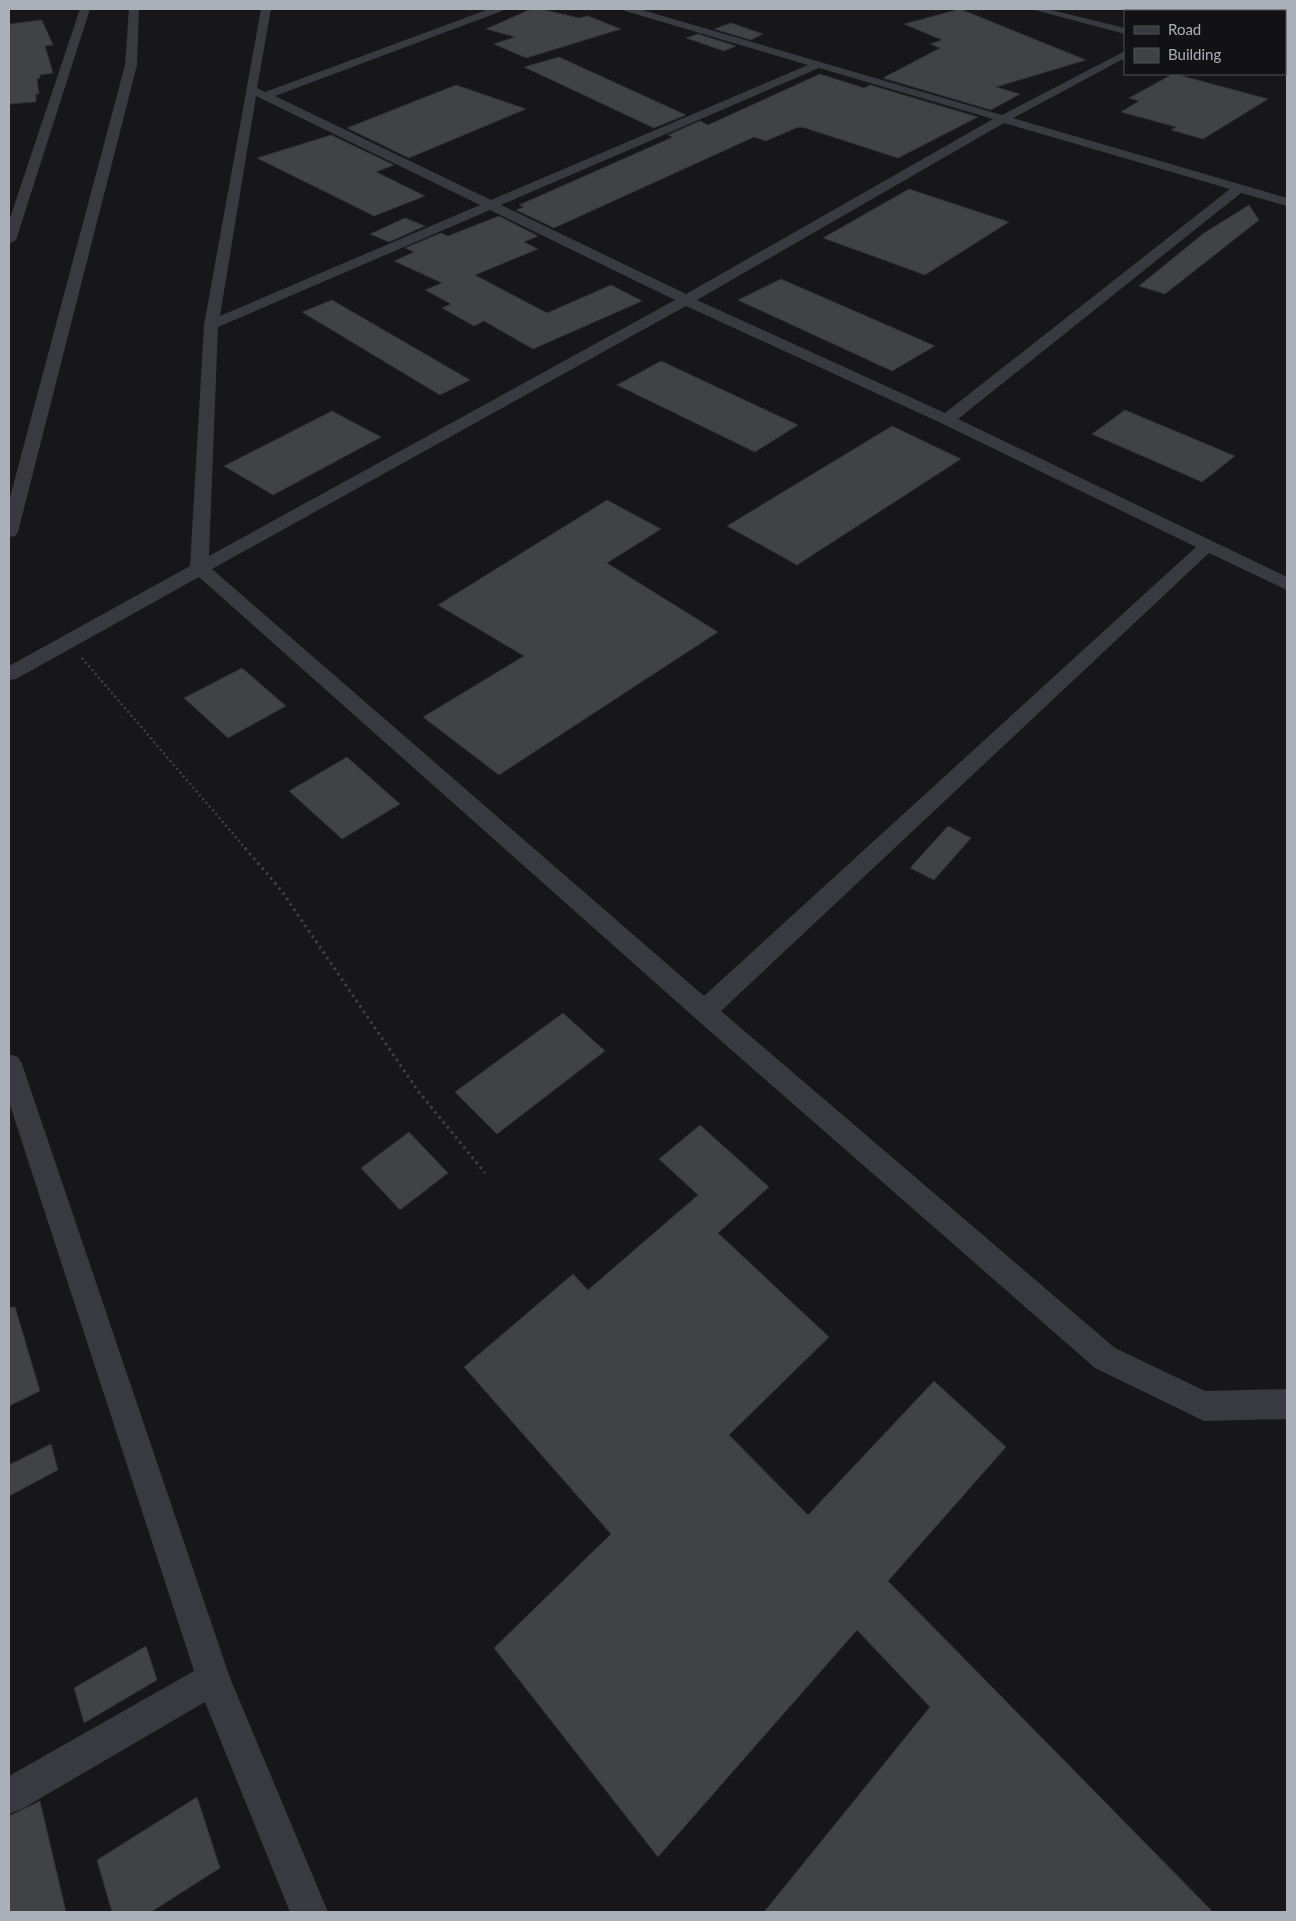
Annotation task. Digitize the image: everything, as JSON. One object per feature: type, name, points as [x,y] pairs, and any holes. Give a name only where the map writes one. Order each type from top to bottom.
[{"type":"street","points":[[9,240],[85,9]]},
{"type":"street","points":[[9,532],[95,210],[131,65],[134,9]]},
{"type":"street","points":[[199,567],[211,325],[257,92],[266,9]]},
{"type":"street","points":[[257,92],[498,9]]},
{"type":"street","points":[[629,9],[1287,202]]},
{"type":"street","points":[[1036,9],[1124,31]]},
{"type":"street","points":[[9,674],[199,567],[686,300],[1002,119],[1124,55]]},
{"type":"street","points":[[211,325],[492,206],[817,64]]},
{"type":"street","points":[[257,92],[686,300],[947,420],[1206,547],[1287,584]]},
{"type":"street","points":[[947,420],[1239,188]]},
{"type":"street","points":[[704,1011],[1206,547]]},
{"type":"street","points":[[199,567],[704,1011],[1104,1358],[1204,1406],[1287,1404]]},
{"type":"street","points":[[9,1064],[214,1679],[309,1912]]},
{"type":"street","points":[[9,1796],[214,1679]]},
{"type":"path","points":[[67,641],[281,890],[418,1091],[485,1173]]},
{"type":"building","points":[[531,9],[541,9],[579,18],[588,16],[621,29],[526,58],[494,44],[515,37],[486,29]]},
{"type":"building","points":[[960,9],[1086,60],[996,87],[1020,94],[991,110],[883,78],[940,48],[930,44],[942,40],[904,24]]},
{"type":"building","points":[[42,20],[53,45],[45,46],[53,73],[40,75],[40,78],[37,79],[39,94],[36,94],[36,102],[9,104],[9,24]]},
{"type":"building","points":[[731,23],[763,34],[751,40],[714,29]]},
{"type":"building","points":[[698,34],[736,46],[724,51],[686,38]]},
{"type":"building","points":[[559,57],[686,115],[654,128],[524,67]]},
{"type":"building","points":[[820,74],[864,88],[870,85],[978,117],[898,158],[802,127],[766,141],[754,137],[554,228],[516,210],[524,207],[519,205],[673,137],[668,135],[700,121],[708,125]]},
{"type":"building","points":[[1171,75],[1179,75],[1268,99],[1203,139],[1171,130],[1176,127],[1121,112],[1139,101],[1129,98]]},
{"type":"building","points":[[456,85],[526,109],[409,158],[347,128]]},
{"type":"building","points":[[331,135],[394,165],[376,172],[425,196],[374,216],[257,158]]},
{"type":"building","points":[[909,189],[1009,222],[925,275],[823,238]]},
{"type":"building","points":[[1249,205],[1259,220],[1165,294],[1139,286],[1204,233]]},
{"type":"building","points":[[499,216],[538,236],[524,242],[538,249],[475,275],[547,313],[611,285],[642,301],[533,349],[484,321],[474,326],[442,308],[451,304],[425,290],[442,283],[394,261],[414,252],[405,248],[441,233],[448,236]]},
{"type":"building","points":[[405,218],[425,226],[389,242],[370,234]]},
{"type":"building","points":[[781,279],[935,346],[892,371],[738,300]]},
{"type":"building","points":[[332,300],[470,380],[440,395],[302,312]]},
{"type":"building","points":[[661,361],[798,425],[755,452],[617,385]]},
{"type":"building","points":[[1125,410],[1235,456],[1202,482],[1092,434]]},
{"type":"building","points":[[332,411],[381,437],[273,495],[224,466]]},
{"type":"building","points":[[892,426],[961,459],[797,565],[727,526]]},
{"type":"building","points":[[607,500],[661,529],[607,563],[718,632],[499,775],[423,717],[524,656],[438,605]]},
{"type":"building","points":[[242,668],[286,706],[228,738],[184,698]]},
{"type":"building","points":[[347,757],[400,804],[342,839],[289,791]]},
{"type":"building","points":[[948,826],[971,838],[934,880],[910,868]]},
{"type":"building","points":[[563,1013],[605,1051],[497,1134],[455,1092]]},
{"type":"building","points":[[700,1125],[769,1187],[718,1233],[829,1337],[729,1435],[808,1515],[934,1381],[1006,1447],[888,1581],[1213,1912],[764,1912],[930,1707],[857,1630],[658,1857],[494,1648],[611,1534],[464,1367],[573,1274],[588,1290],[698,1195],[659,1159]]},
{"type":"building","points":[[409,1132],[448,1173],[400,1210],[361,1168]]},
{"type":"building","points":[[15,1307],[40,1391],[9,1406],[9,1308]]},
{"type":"building","points":[[51,1444],[58,1470],[9,1496],[9,1465]]},
{"type":"building","points":[[146,1646],[157,1680],[84,1723],[74,1688]]},
{"type":"building","points":[[197,1797],[220,1868],[151,1912],[112,1912],[97,1860]]},
{"type":"building","points":[[40,1801],[66,1912],[9,1912],[9,1816]]}]
